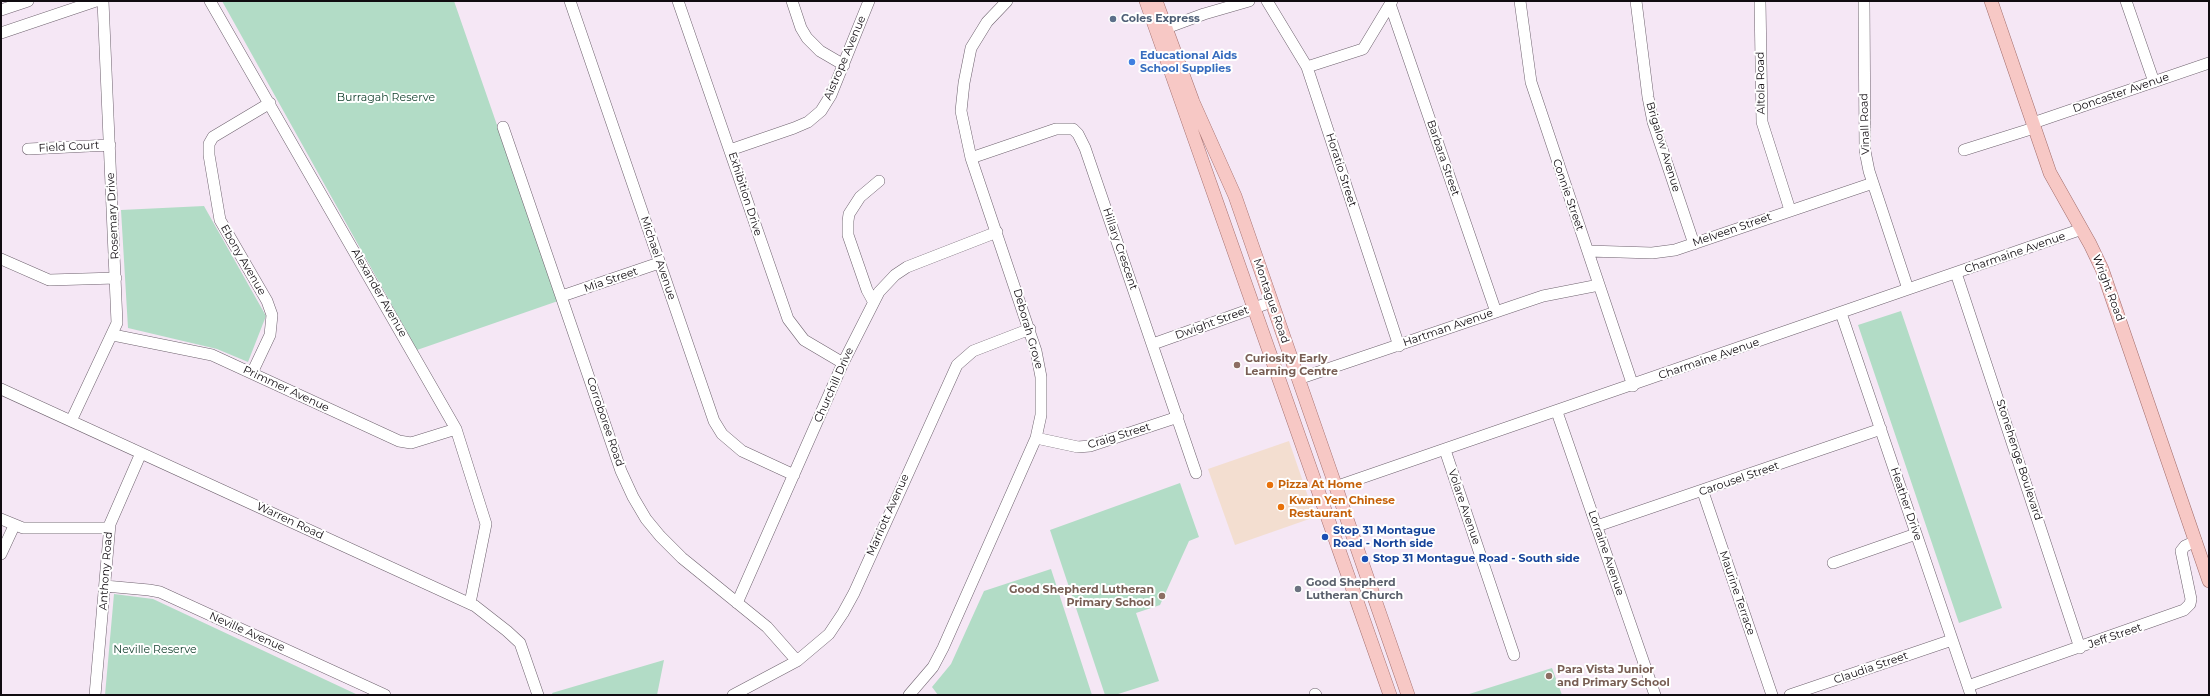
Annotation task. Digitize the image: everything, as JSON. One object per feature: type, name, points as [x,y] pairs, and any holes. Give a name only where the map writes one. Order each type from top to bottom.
[{"type":"main road","name":"Montague Road","points":[[1146,1],[1161,29],[1235,196],[1408,695]]},
{"type":"main road","name":"Montague Road","points":[[1156,1],[1161,29],[1255,307],[1390,695]]},
{"type":"main road","name":"Wright Road","points":[[1990,1],[2033,126],[2056,185],[2097,257],[2107,283],[2209,581]]},
{"type":"main road","points":[[1320,493],[1335,488]]},
{"type":"street","points":[[1,10],[28,1]]},
{"type":"street","points":[[1,33],[96,1]]},
{"type":"street","name":"Rosemary Drive","points":[[71,421],[113,335],[117,323],[103,1]]},
{"type":"street","name":"Alexander Avenue","points":[[210,1],[456,429],[486,524],[470,603]]},
{"type":"street","name":"Michael Avenue","points":[[570,1],[717,428],[727,440],[742,451],[794,475]]},
{"type":"street","name":"Exhibition Drive","points":[[678,1],[788,319],[804,340],[843,363]]},
{"type":"street","points":[[792,1],[801,28],[807,38],[820,51],[844,65]]},
{"type":"street","name":"Aistrope Avenue","points":[[730,150],[785,132],[808,122],[826,104],[844,65],[868,1]]},
{"type":"street","name":"Deborah Grove","points":[[909,695],[933,667],[943,648],[1036,438],[1042,415],[1040,367],[1030,329],[971,158],[961,111],[968,58],[982,28],[1007,1]]},
{"type":"street","points":[[1161,29],[1204,14],[1249,1]]},
{"type":"street","name":"Horatio Street","points":[[1267,1],[1307,66],[1399,346]]},
{"type":"street","name":"Connie Street","points":[[1520,1],[1531,82],[1633,386]]},
{"type":"street","name":"Brigalow Avenue","points":[[1636,1],[1648,96],[1653,122],[1694,244]]},
{"type":"street","name":"Altola Road","points":[[1760,1],[1762,122],[1790,210]]},
{"type":"street","name":"Vinall Road","points":[[1864,1],[1864,145],[1873,183],[1908,289]]},
{"type":"street","points":[[2126,1],[2154,82]]},
{"type":"street","points":[[1307,66],[1363,49],[1391,2]]},
{"type":"street","name":"Barbara Street","points":[[1391,2],[1496,312]]},
{"type":"street","name":"Doncaster Avenue","points":[[1964,150],[2209,63]]},
{"type":"street","name":"Ebony Avenue","points":[[252,373],[270,335],[272,315],[267,301],[220,220],[209,155],[209,144],[213,137],[270,103]]},
{"type":"street","name":"Corroboree Road","points":[[502,126],[562,296],[621,471],[639,508],[660,536],[682,558],[767,627],[797,661]]},
{"type":"street","name":"Hillary Crescent","points":[[971,158],[1056,129],[1068,128],[1076,130],[1085,148],[1196,473]]},
{"type":"street","name":"Field Court","points":[[28,149],[110,144]]},
{"type":"street","points":[[873,301],[867,290],[847,228],[849,214],[856,202],[865,192],[879,181]]},
{"type":"street","name":"Melveen Street","points":[[1588,252],[1652,253],[1675,250],[1873,183]]},
{"type":"street","name":"Charmaine Avenue","points":[[1335,488],[1633,386],[2082,229]]},
{"type":"street","name":"Churchill Drive","points":[[737,603],[843,363],[873,301],[894,275],[907,267],[997,232]]},
{"type":"street","points":[[1,259],[48,280],[116,278]]},
{"type":"street","name":"Mia Street","points":[[562,296],[659,263]]},
{"type":"street","name":"Stonehenge Boulevard","points":[[1956,273],[2080,648]]},
{"type":"street","name":"Hartman Avenue","points":[[1298,379],[1554,293],[1599,285]]},
{"type":"street","name":"Dwight Street","points":[[1153,344],[1271,302]]},
{"type":"street","name":"Heather Drive","points":[[1841,313],[1969,691]]},
{"type":"street","name":"Marriott Avenue","points":[[732,695],[797,661],[829,634],[849,603],[957,365],[973,351],[1030,329]]},
{"type":"street","name":"Primmer Avenue","points":[[113,335],[203,353],[252,373],[399,440],[411,443],[456,429]]},
{"type":"street","name":"Warren Road","points":[[1,389],[470,603],[508,631],[520,643],[538,695]]},
{"type":"street","name":"Lorraine Avenue","points":[[1557,412],[1655,695]]},
{"type":"street","name":"Craig Street","points":[[1036,438],[1078,446],[1090,446],[1178,417]]},
{"type":"street","name":"Carousel Street","points":[[1597,526],[1703,492],[1881,430]]},
{"type":"street","name":"Volare Avenue","points":[[1445,450],[1514,655]]},
{"type":"street","name":"Anthony Road","points":[[95,695],[109,528],[141,453]]},
{"type":"street","name":"Maurine Terrace","points":[[1703,492],[1772,695]]},
{"type":"street","points":[[1,519],[14,526],[25,528],[109,528]]},
{"type":"street","points":[[1,554],[14,526]]},
{"type":"street","points":[[1834,563],[1916,534]]},
{"type":"street","name":"Jeff Street","points":[[1969,691],[2080,648],[2166,618],[2188,608],[2191,599],[2181,551],[2184,546],[2196,541]]},
{"type":"street","name":"Neville Avenue","points":[[105,586],[160,592],[385,695]]},
{"type":"street","name":"Claudia Street","points":[[1790,695],[1952,640]]},
{"type":"shaded area","points":[[1289,441],[1315,517],[1235,545],[1208,469]]},
{"type":"green space","name":"Burragah Reserve","points":[[222,1],[454,1],[558,301],[417,350]]},
{"type":"green space","points":[[204,206],[266,316],[248,362],[217,349],[128,328],[121,210]]},
{"type":"green space","points":[[1901,311],[2002,608],[1959,623],[1858,325]]},
{"type":"green space","points":[[1180,483],[1199,537],[1189,541],[1160,605],[1136,613],[1159,681],[1115,695],[1105,695],[1050,530]]},
{"type":"green space","points":[[1051,569],[1092,695],[938,695],[932,687],[951,664],[984,591]]},
{"type":"green space","name":"Neville Reserve","points":[[114,594],[153,599],[358,695],[105,695]]},
{"type":"green space","points":[[664,660],[657,695],[553,695],[552,693]]},
{"type":"green space","points":[[1552,668],[1562,695],[1466,695]]},
{"type":"place","name":"Coles Express","points":[[1113,19]]},
{"type":"place","name":"Educational Aids School Supplies","points":[[1132,62]]},
{"type":"place","name":"Curiosity Early Learning Centre","points":[[1237,365]]},
{"type":"place","name":"Pizza At Home","points":[[1270,485]]},
{"type":"place","name":"Kwan Yen Chinese Restaurant","points":[[1281,507]]},
{"type":"place","name":"Stop 31 Montague Road - North side","points":[[1325,537]]},
{"type":"place","name":"Stop 31 Montague Road - South side","points":[[1365,559]]},
{"type":"place","name":"Good Shepherd Lutheran Church","points":[[1298,589]]},
{"type":"place","name":"Good Shepherd Lutheran Primary School","points":[[1162,596]]},
{"type":"place","name":"Para Vista Junior and Primary School","points":[[1549,676]]}]
